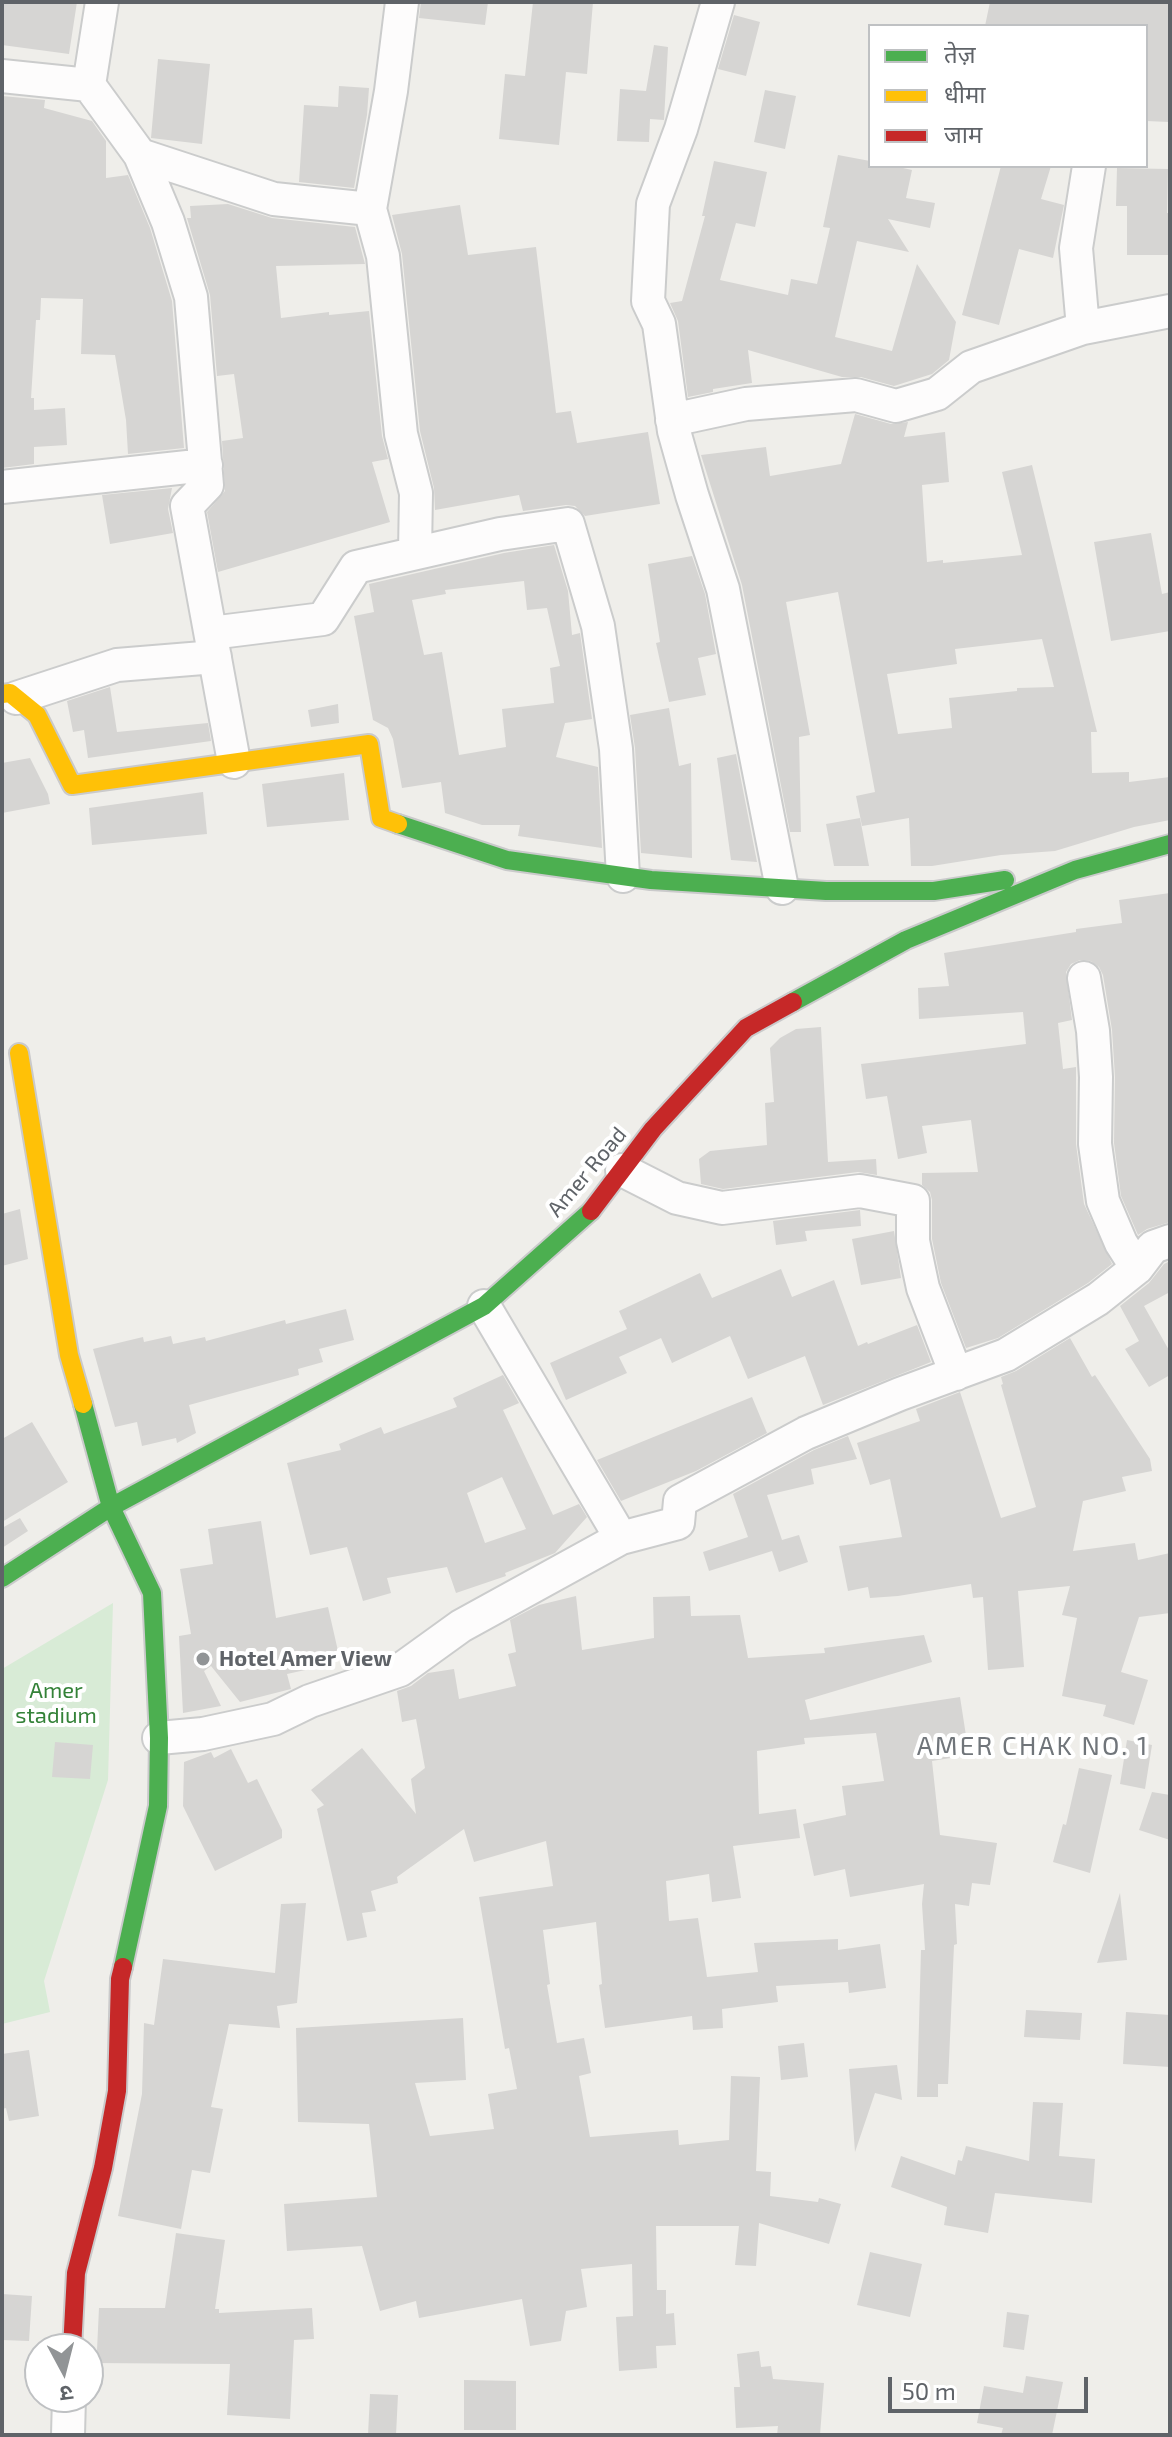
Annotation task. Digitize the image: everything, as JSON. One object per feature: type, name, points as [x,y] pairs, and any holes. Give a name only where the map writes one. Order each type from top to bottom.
[{"type":"street","points":[[102,2],[89,85],[140,155],[168,222],[191,297],[207,485],[187,506],[234,762]]},
{"type":"street","points":[[402,2],[391,91],[370,209],[383,256],[401,434],[416,493],[415,552]]},
{"type":"street","points":[[718,2],[681,129],[653,204],[648,301],[659,324],[672,420],[692,495],[723,589],[782,888]]},
{"type":"street","points":[[2,76],[89,85]]},
{"type":"street","points":[[140,155],[274,199],[370,209]]},
{"type":"street","points":[[1083,328],[1076,248],[1089,168]]},
{"type":"street","points":[[672,420],[746,404],[856,395],[896,406],[937,394],[971,367],[1083,328],[1170,311]]},
{"type":"street","points":[[2,487],[206,465]]},
{"type":"street","points":[[9,696],[117,665],[323,619],[356,567],[500,534],[568,524],[598,626],[616,749],[623,876]]},
{"type":"street","points":[[9,696],[37,715],[72,785],[369,744],[381,818],[507,860],[651,880],[782,888],[934,891],[1075,870]]},
{"type":"street","name":"Amer Road","points":[[2,1578],[111,1507],[484,1306],[586,1218],[653,1129],[746,1028],[906,940],[1075,870],[1170,844]]},
{"type":"street","points":[[1084,978],[1093,1031],[1095,1144],[1103,1201],[1121,1243],[1137,1268]]},
{"type":"street","points":[[19,1053],[69,1355],[111,1507],[152,1593],[159,1738],[158,1806],[120,1979],[117,2091],[103,2168],[76,2273],[73,2333]]},
{"type":"street","points":[[622,1170],[677,1198],[722,1208],[860,1191],[913,1201],[913,1241],[923,1288],[956,1374]]},
{"type":"street","points":[[159,1738],[203,1734],[273,1719],[310,1701],[400,1670],[461,1626],[621,1538],[678,1523],[680,1501],[806,1433],[1006,1355],[1098,1299],[1137,1268],[1153,1247],[1170,1241]]},
{"type":"street","points":[[484,1306],[621,1538]]},
{"type":"street","points":[[68,2435],[69,2413]]},
{"type":"green space","name":"Amer stadium","points":[[113,1603],[108,1780],[44,1981],[50,2012],[2,2024],[2,1669]]},
{"type":"building","points":[[2,2],[77,2],[69,54],[2,45]]},
{"type":"building","points":[[421,2],[488,2],[485,25],[419,18]]},
{"type":"building","points":[[533,2],[593,2],[587,74],[566,72],[559,145],[499,139],[505,74],[525,76]]},
{"type":"building","points":[[990,2],[1170,2],[1169,122],[1148,121],[1148,24],[985,24]]},
{"type":"building","points":[[734,15],[760,22],[746,76],[718,69]]},
{"type":"building","points":[[654,45],[668,47],[664,120],[650,119],[649,142],[617,141],[620,89],[646,91]]},
{"type":"building","points":[[158,59],[210,64],[202,144],[151,138]]},
{"type":"building","points":[[339,86],[369,88],[354,188],[299,182],[304,105],[338,107]]},
{"type":"building","points":[[765,90],[796,96],[785,149],[754,142]]},
{"type":"building","points":[[2,96],[45,100],[44,108],[92,121],[106,141],[106,178],[128,175],[150,228],[172,301],[184,448],[128,454],[126,420],[115,355],[81,354],[83,299],[41,298],[40,320],[36,320],[31,398],[34,398],[34,410],[65,408],[67,445],[34,447],[34,464],[2,468]]},
{"type":"building","points":[[838,155],[868,161],[868,168],[912,170],[906,198],[935,203],[930,228],[888,219],[909,252],[857,241],[835,337],[892,351],[917,264],[956,322],[949,360],[932,374],[894,386],[861,377],[842,377],[748,350],[752,383],[713,389],[713,392],[688,397],[678,321],[670,303],[682,301],[705,216],[702,216],[714,161],[767,172],[755,227],[736,223],[720,280],[788,295],[791,279],[817,284],[830,228],[823,227]]},
{"type":"building","points":[[1000,168],[1050,168],[1041,199],[1064,205],[1053,258],[1019,249],[999,325],[962,315]]},
{"type":"building","points":[[1117,168],[1168,169],[1170,255],[1127,255],[1127,206],[1116,206]]},
{"type":"building","points":[[228,204],[272,218],[355,227],[365,264],[276,266],[281,318],[369,311],[382,436],[388,459],[372,462],[390,522],[218,572],[207,512],[225,491],[222,441],[243,438],[234,374],[217,376],[210,295],[187,218],[191,218],[190,206]]},
{"type":"building","points":[[460,205],[468,255],[536,247],[556,413],[571,411],[577,443],[648,432],[660,504],[585,516],[575,506],[566,505],[523,511],[519,495],[435,510],[434,488],[420,431],[402,254],[392,215]]},
{"type":"building","points":[[855,414],[891,424],[908,422],[904,437],[945,432],[949,482],[922,485],[927,562],[943,560],[943,563],[1022,555],[1002,472],[1032,465],[1097,732],[1091,732],[1092,773],[1129,772],[1129,782],[1170,777],[1170,820],[1134,827],[1055,851],[911,866],[909,818],[862,826],[856,796],[875,792],[838,592],[786,602],[810,735],[799,737],[801,832],[790,832],[742,585],[701,455],[766,447],[770,476],[841,464]],"holes":[[[1042,639],[1054,687],[1017,688],[1017,691],[949,698],[952,728],[898,734],[887,674],[957,664],[955,649]]]},
{"type":"building","points":[[172,488],[168,509],[173,533],[110,544],[102,495]]},
{"type":"building","points":[[1151,533],[1162,594],[1170,592],[1170,631],[1111,641],[1094,542]]},
{"type":"building","points":[[554,545],[568,591],[572,635],[580,633],[592,719],[565,723],[556,757],[598,767],[602,848],[518,836],[520,825],[482,825],[445,813],[441,782],[402,788],[393,739],[388,728],[373,720],[354,616],[374,612],[369,584],[504,553]],"holes":[[[524,581],[527,610],[547,608],[560,666],[550,668],[554,703],[502,709],[506,747],[459,755],[442,652],[424,655],[412,600],[446,594],[445,590]]]},
{"type":"building","points":[[692,556],[705,594],[716,654],[698,658],[706,695],[669,702],[656,643],[660,642],[648,564]]},
{"type":"building","points":[[110,687],[117,732],[208,723],[211,741],[88,758],[84,730],[73,732],[67,701]]},
{"type":"building","points":[[338,704],[339,723],[311,727],[308,710]]},
{"type":"building","points":[[669,708],[679,766],[691,763],[692,858],[641,853],[630,715]]},
{"type":"building","points":[[736,754],[757,862],[731,860],[717,758]]},
{"type":"building","points":[[30,758],[50,804],[2,813],[2,763]]},
{"type":"building","points":[[344,773],[349,820],[267,827],[262,784]]},
{"type":"building","points":[[203,792],[207,834],[92,845],[89,808]]},
{"type":"building","points":[[860,818],[869,866],[834,866],[826,824]]},
{"type":"building","points":[[1170,893],[1170,1222],[1138,1235],[1121,1196],[1114,1143],[1112,1030],[1103,975],[1091,961],[1080,960],[1071,964],[1066,972],[1072,1020],[1058,1023],[1063,1069],[1076,1067],[1076,1144],[1084,1204],[1112,1264],[1088,1283],[998,1338],[966,1348],[941,1283],[932,1239],[932,1200],[930,1192],[922,1185],[922,1173],[978,1172],[971,1120],[922,1126],[927,1153],[898,1159],[887,1096],[866,1099],[861,1064],[1026,1044],[1023,1012],[919,1019],[918,988],[949,986],[944,953],[1122,923],[1119,900]]},
{"type":"building","points":[[821,1027],[828,1162],[876,1159],[877,1175],[858,1172],[723,1189],[701,1184],[699,1159],[710,1151],[767,1145],[765,1103],[774,1102],[770,1048],[796,1029]]},
{"type":"building","points":[[20,1209],[28,1259],[2,1266],[2,1214]]},
{"type":"building","points":[[860,1210],[861,1226],[805,1231],[807,1241],[776,1245],[773,1221]]},
{"type":"building","points":[[894,1231],[901,1278],[861,1285],[852,1239]]},
{"type":"building","points":[[1170,1261],[1170,1292],[1144,1306],[1170,1352],[1170,1375],[1149,1387],[1125,1349],[1139,1341],[1120,1306]]},
{"type":"building","points":[[781,1269],[792,1297],[834,1280],[858,1346],[917,1325],[931,1362],[823,1405],[805,1356],[748,1379],[730,1336],[672,1363],[661,1338],[619,1357],[627,1373],[566,1400],[550,1363],[627,1329],[619,1311],[700,1273],[712,1298]]},
{"type":"building","points":[[346,1309],[354,1340],[319,1349],[323,1362],[298,1369],[299,1375],[189,1405],[196,1433],[177,1443],[176,1438],[142,1446],[137,1422],[115,1427],[93,1349],[143,1337],[144,1342],[171,1336],[173,1344],[205,1337],[206,1341],[285,1320],[286,1324]]},
{"type":"building","points":[[1070,1338],[1092,1377],[1095,1375],[1150,1459],[1152,1471],[1122,1477],[1126,1491],[1083,1501],[1073,1551],[1135,1543],[1138,1560],[1170,1553],[1170,1613],[1139,1617],[1121,1672],[1148,1680],[1134,1725],[1103,1716],[1106,1705],[1062,1696],[1077,1618],[1062,1615],[1070,1586],[1018,1591],[1024,1667],[988,1670],[983,1597],[973,1598],[971,1584],[870,1598],[868,1587],[848,1591],[839,1546],[902,1537],[890,1479],[870,1485],[857,1443],[920,1421],[916,1409],[960,1392],[1001,1518],[1036,1507],[1001,1377]]},
{"type":"building","points":[[503,1375],[519,1403],[503,1410],[553,1515],[579,1504],[587,1517],[555,1553],[505,1573],[506,1576],[456,1593],[447,1567],[387,1578],[391,1593],[363,1601],[347,1547],[310,1555],[287,1463],[341,1450],[339,1444],[381,1427],[384,1434],[457,1407],[453,1398]],"holes":[[[502,1477],[526,1529],[485,1543],[467,1493]]]},
{"type":"building","points":[[752,1397],[767,1433],[696,1471],[621,1501],[597,1460]]},
{"type":"building","points":[[32,1422],[68,1482],[2,1522],[2,1439]]},
{"type":"building","points":[[848,1436],[857,1459],[811,1469],[814,1484],[767,1495],[782,1540],[799,1535],[808,1562],[779,1572],[772,1551],[709,1571],[703,1552],[748,1537],[733,1494],[814,1450]]},
{"type":"building","points":[[20,1518],[28,1531],[2,1548],[2,1528]]},
{"type":"building","points":[[261,1521],[276,1618],[328,1607],[338,1651],[317,1656],[319,1667],[287,1674],[291,1689],[240,1702],[211,1666],[204,1671],[221,1706],[183,1713],[179,1636],[191,1634],[180,1569],[213,1564],[208,1529]]},
{"type":"building","points":[[576,1596],[582,1650],[654,1638],[653,1597],[690,1596],[691,1616],[740,1615],[748,1658],[825,1653],[824,1648],[924,1635],[932,1662],[805,1700],[810,1720],[960,1697],[969,1755],[932,1761],[940,1835],[997,1843],[990,1885],[972,1883],[969,1906],[955,1904],[957,1944],[954,1945],[948,2084],[938,2084],[938,2097],[917,2097],[921,1950],[925,1950],[924,1884],[850,1897],[845,1869],[814,1876],[803,1824],[846,1815],[842,1786],[884,1781],[876,1733],[804,1738],[805,1744],[757,1751],[759,1814],[796,1809],[800,1838],[733,1846],[741,1898],[712,1902],[709,1874],[666,1881],[669,1921],[698,1918],[707,1977],[758,1972],[754,1943],[838,1939],[838,1950],[880,1944],[886,1988],[849,1993],[848,1982],[776,1986],[778,2002],[722,2009],[723,2028],[693,2030],[692,2016],[605,2028],[596,1922],[543,1930],[550,1984],[547,1985],[557,2043],[584,2038],[591,2073],[579,2076],[590,2137],[678,2130],[679,2145],[729,2140],[731,2076],[760,2077],[756,2171],[771,2172],[770,2196],[818,2202],[819,2198],[841,2204],[829,2244],[759,2223],[756,2266],[735,2265],[739,2226],[656,2226],[657,2290],[666,2290],[666,2314],[674,2313],[676,2345],[656,2346],[657,2368],[619,2371],[616,2317],[633,2316],[632,2264],[581,2269],[587,2307],[566,2311],[561,2341],[530,2346],[522,2299],[419,2318],[416,2301],[380,2311],[362,2246],[287,2251],[284,2204],[377,2197],[369,2124],[298,2122],[296,2028],[463,2018],[466,2080],[415,2083],[430,2136],[494,2129],[488,2094],[517,2089],[509,2048],[505,2049],[479,1897],[553,1886],[546,1841],[474,1862],[464,1829],[397,1877],[398,1883],[371,1891],[376,1911],[362,1913],[367,1937],[347,1941],[317,1809],[324,1805],[311,1790],[362,1748],[416,1814],[411,1779],[425,1768],[416,1719],[402,1722],[397,1691],[411,1686],[428,1673],[454,1669],[459,1699],[516,1686],[508,1654],[516,1652],[510,1620],[539,1605]]},
{"type":"building","points":[[1127,1740],[1152,1745],[1145,1789],[1120,1784]]},
{"type":"building","points":[[55,1742],[93,1745],[90,1779],[52,1777]]},
{"type":"building","points":[[231,1749],[248,1783],[257,1779],[282,1830],[282,1838],[215,1871],[183,1806],[184,1762],[211,1752],[214,1758]]},
{"type":"building","points":[[1079,1768],[1112,1775],[1090,1873],[1053,1862],[1063,1824],[1066,1825]]},
{"type":"building","points":[[1152,1792],[1170,1795],[1170,1840],[1139,1830]]},
{"type":"building","points":[[1120,1893],[1127,1960],[1097,1963]]},
{"type":"building","points":[[306,1903],[297,2003],[277,2006],[280,2028],[229,2024],[211,2107],[223,2109],[210,2173],[192,2170],[181,2229],[118,2216],[142,2094],[144,2023],[154,2025],[163,1959],[275,1973],[281,1904]]},
{"type":"building","points":[[1026,2010],[1082,2013],[1080,2040],[1024,2037]]},
{"type":"building","points":[[1126,2012],[1170,2015],[1170,2067],[1123,2064]]},
{"type":"building","points":[[804,2043],[808,2077],[781,2080],[778,2046]]},
{"type":"building","points":[[29,2050],[39,2116],[9,2121],[6,2108],[2,2109],[2,2054]]},
{"type":"building","points":[[897,2065],[902,2100],[875,2093],[855,2152],[849,2069]]},
{"type":"building","points":[[1033,2102],[1063,2103],[1059,2156],[1095,2159],[1092,2203],[995,2193],[988,2233],[944,2225],[947,2207],[891,2187],[901,2156],[955,2175],[958,2160],[962,2161],[966,2146],[1029,2161]]},
{"type":"building","points":[[176,2233],[225,2240],[215,2309],[219,2309],[219,2313],[312,2308],[314,2339],[294,2340],[290,2419],[227,2415],[230,2364],[104,2363],[104,2333],[98,2333],[99,2308],[165,2308]]},
{"type":"building","points":[[870,2252],[922,2264],[910,2317],[857,2305]]},
{"type":"building","points":[[2,2294],[32,2296],[30,2333],[24,2333],[24,2341],[2,2340]]},
{"type":"building","points":[[1007,2312],[1029,2315],[1024,2350],[1003,2347]]},
{"type":"building","points":[[759,2351],[761,2367],[771,2366],[773,2379],[824,2383],[820,2435],[777,2435],[778,2426],[736,2428],[734,2387],[740,2387],[737,2354]]},
{"type":"building","points":[[1026,2376],[1063,2382],[1052,2435],[1001,2435],[1003,2428],[977,2423],[984,2386],[1023,2393]]},
{"type":"building","points":[[464,2380],[516,2381],[516,2430],[464,2430]]},
{"type":"building","points":[[370,2394],[398,2395],[396,2435],[368,2435]]},
{"type":"traffic: fast","points":[[398,824],[507,860],[651,880],[826,891],[934,891],[1005,880]]},
{"type":"traffic: fast","points":[[793,1002],[906,940],[1075,870],[1170,844]]},
{"type":"traffic: fast","points":[[2,1578],[111,1507],[484,1306],[591,1211]]},
{"type":"traffic: fast","points":[[83,1404],[111,1507],[152,1593],[159,1738],[158,1806],[123,1967]]},
{"type":"traffic: slow","points":[[2,694],[10,693],[37,715],[72,785],[369,744],[381,818],[398,824]]},
{"type":"traffic: slow","points":[[19,1053],[69,1355],[83,1404]]},
{"type":"traffic: jam","points":[[591,1211],[653,1129],[746,1028],[793,1002]]},
{"type":"traffic: jam","points":[[73,2333],[76,2273],[103,2168],[117,2091],[120,1979],[123,1967]]},
{"type":"place","name":"Hotel Amer View","points":[[203,1659]]},
{"type":"district","name":"AMER CHAK NO. 1","points":[[1033,1746]]}]
